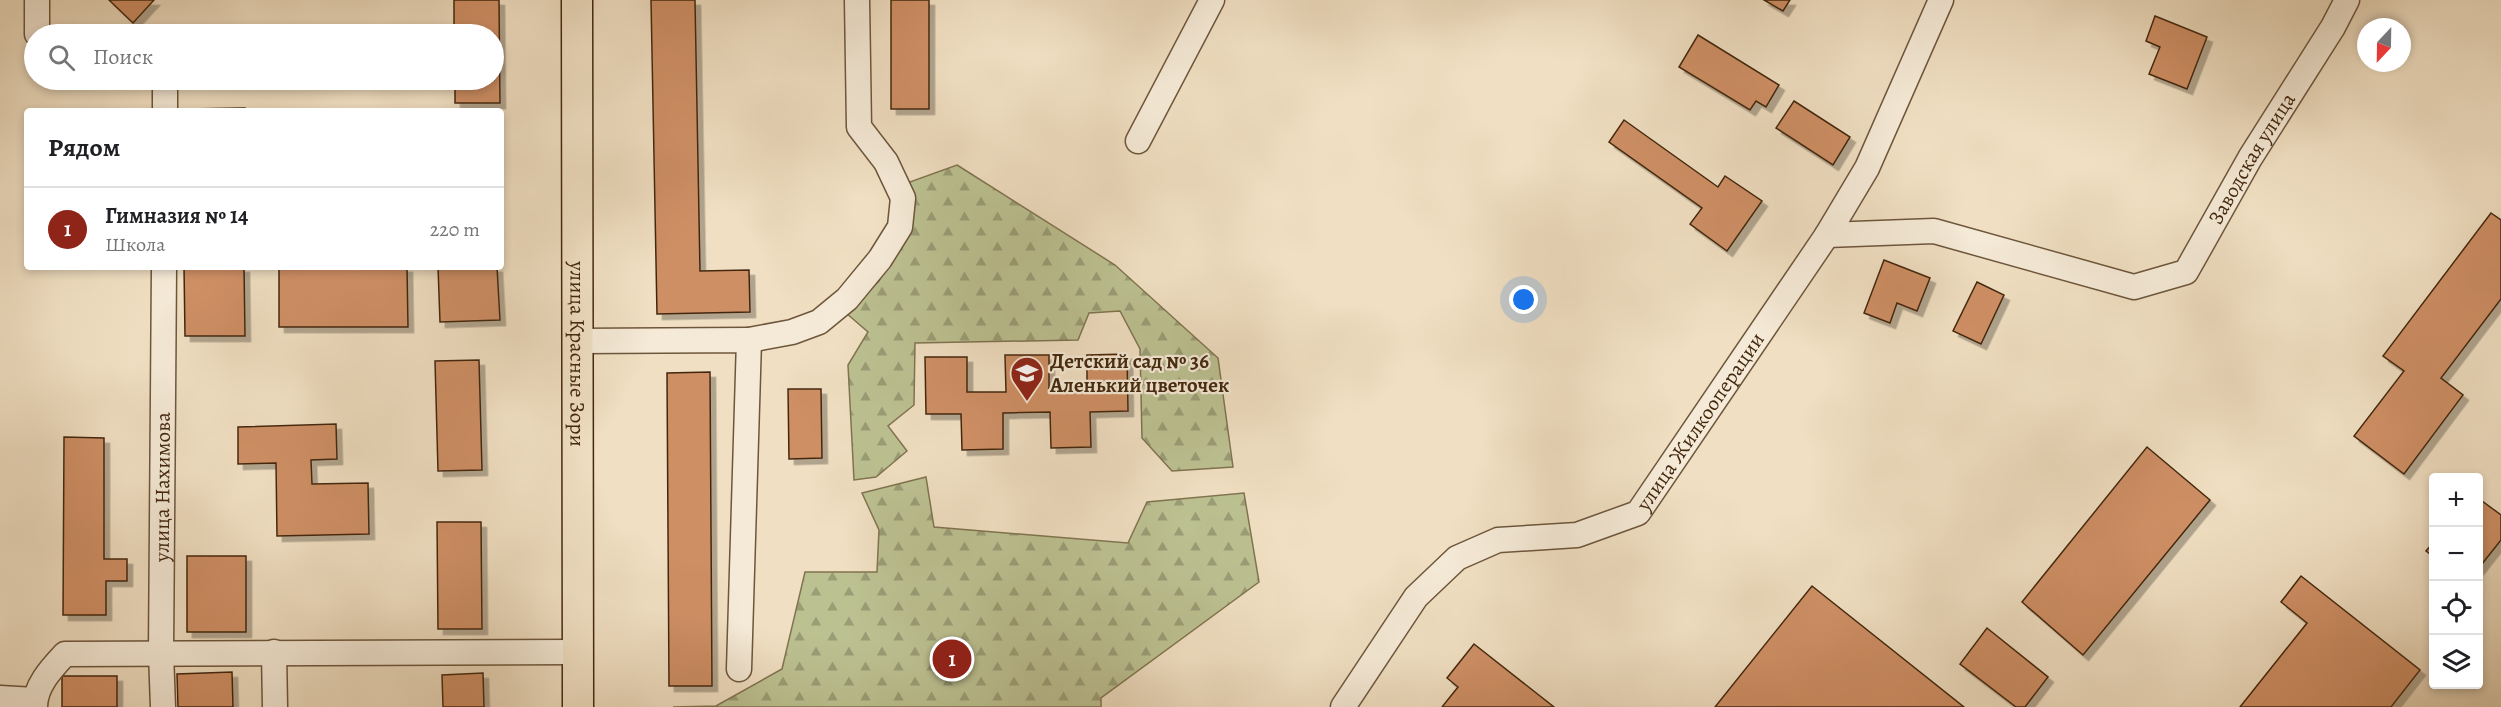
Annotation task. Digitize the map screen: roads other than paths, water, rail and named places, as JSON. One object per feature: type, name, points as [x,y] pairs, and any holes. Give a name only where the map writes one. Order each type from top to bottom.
[{"type":"main road","name":"улица Красные Зори","points":[[577,0],[578,707]]},
{"type":"street","points":[[37,0],[38,24]]},
{"type":"street","points":[[578,341],[749,340],[792,332],[819,322],[847,299],[880,259],[900,227],[903,198],[886,162],[859,127],[857,0]]},
{"type":"street","points":[[1138,141],[1212,0]]},
{"type":"street","name":"улица Жилкооперации","points":[[1343,707],[1416,597],[1457,558],[1498,540],[1577,535],[1638,513],[1827,235],[1867,168],[1941,0]]},
{"type":"street","name":"Заводская улица","points":[[1827,235],[1934,231],[2134,287],[2186,272],[2250,158],[2333,27],[2347,0]]},
{"type":"street","points":[[165,90],[165,108]]},
{"type":"street","name":"улица Нахимова","points":[[163,707],[161,653],[164,270]]},
{"type":"street","points":[[739,669],[749,340]]},
{"type":"street","points":[[274,652],[275,707]]},
{"type":"street","points":[[0,698],[35,703],[47,674],[65,654],[578,652]]},
{"type":"place","name":"Детский сад № 36 Аленький цветочек","points":[[1027,402]]},
{"type":"place","name":"Гимназия № 14","points":[[952,659]]}]
